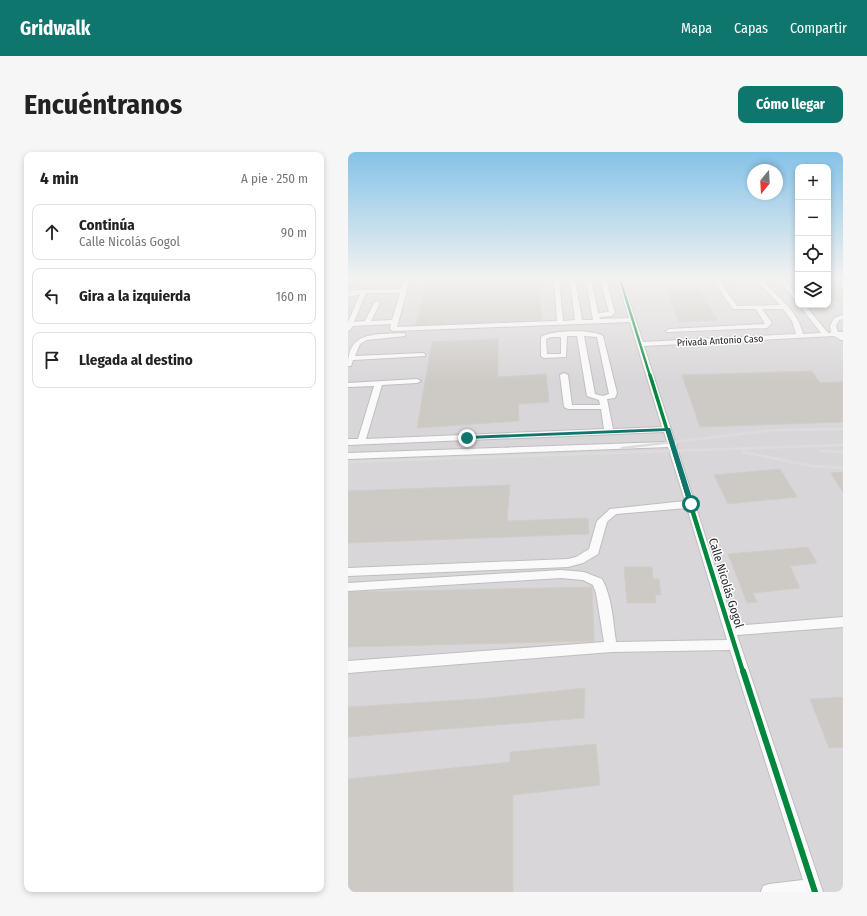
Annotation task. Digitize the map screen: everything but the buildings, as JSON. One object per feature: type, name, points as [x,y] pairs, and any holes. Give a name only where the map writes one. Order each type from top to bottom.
[{"type":"street","points":[[349,327],[355,314]]},
{"type":"street","points":[[367,323],[372,314]]},
{"type":"street","points":[[393,329],[397,314]]},
{"type":"street","points":[[559,314],[560,324]]},
{"type":"street","points":[[578,314],[579,323]]},
{"type":"street","points":[[595,314],[596,319]]},
{"type":"street","points":[[349,327],[393,329],[560,324],[579,323],[612,314]]},
{"type":"street","name":"Calle Nicolás Gogol","points":[[631,314],[673,444],[730,631],[814,889]]},
{"type":"street","points":[[669,331],[767,326],[769,323],[762,314]]},
{"type":"street","points":[[789,314],[799,328],[800,336]]},
{"type":"street","points":[[809,314],[826,335]]},
{"type":"street","points":[[843,317],[835,320],[833,326],[835,334],[843,338]]},
{"type":"street","points":[[596,319],[633,320]]},
{"type":"street","points":[[349,327],[367,323],[395,322]]},
{"type":"street","points":[[423,355],[349,361],[357,343],[365,338],[371,337],[609,326]]},
{"type":"street","points":[[564,335],[580,334],[596,334],[600,336],[613,393],[612,396],[603,398],[591,396],[580,334]]},
{"type":"street","name":"Privada Antonio Caso","points":[[640,344],[843,334]]},
{"type":"street","points":[[564,376],[568,407],[605,407]]},
{"type":"street","points":[[348,385],[417,381]]},
{"type":"street","points":[[361,442],[379,383]]},
{"type":"street","points":[[603,398],[609,432]]},
{"type":"street","points":[[348,442],[668,429]]},
{"type":"street","points":[[348,456],[673,444]]},
{"type":"street","points":[[348,572],[568,563],[579,560],[594,551],[602,521],[613,511],[691,504]]},
{"type":"street","points":[[348,587],[561,574],[584,576],[598,582],[602,593],[611,647]]},
{"type":"street","points":[[730,631],[843,622]]},
{"type":"street","points":[[348,667],[611,647],[735,646]]},
{"type":"street","points":[[769,892],[814,889]]},
{"type":"shaded area","points":[[348,314],[843,314],[843,892],[348,892]]},
{"type":"railway","points":[[622,448],[775,430],[843,429]]},
{"type":"railway","points":[[348,462],[843,445]]},
{"type":"railway","points":[[820,451],[843,452]]},
{"type":"railway","points":[[743,452],[812,466],[843,468]]},
{"type":"cycle path","points":[[631,314],[730,631],[815,892]]},
{"type":"route","points":[[467,438],[668,429],[691,504]]}]
